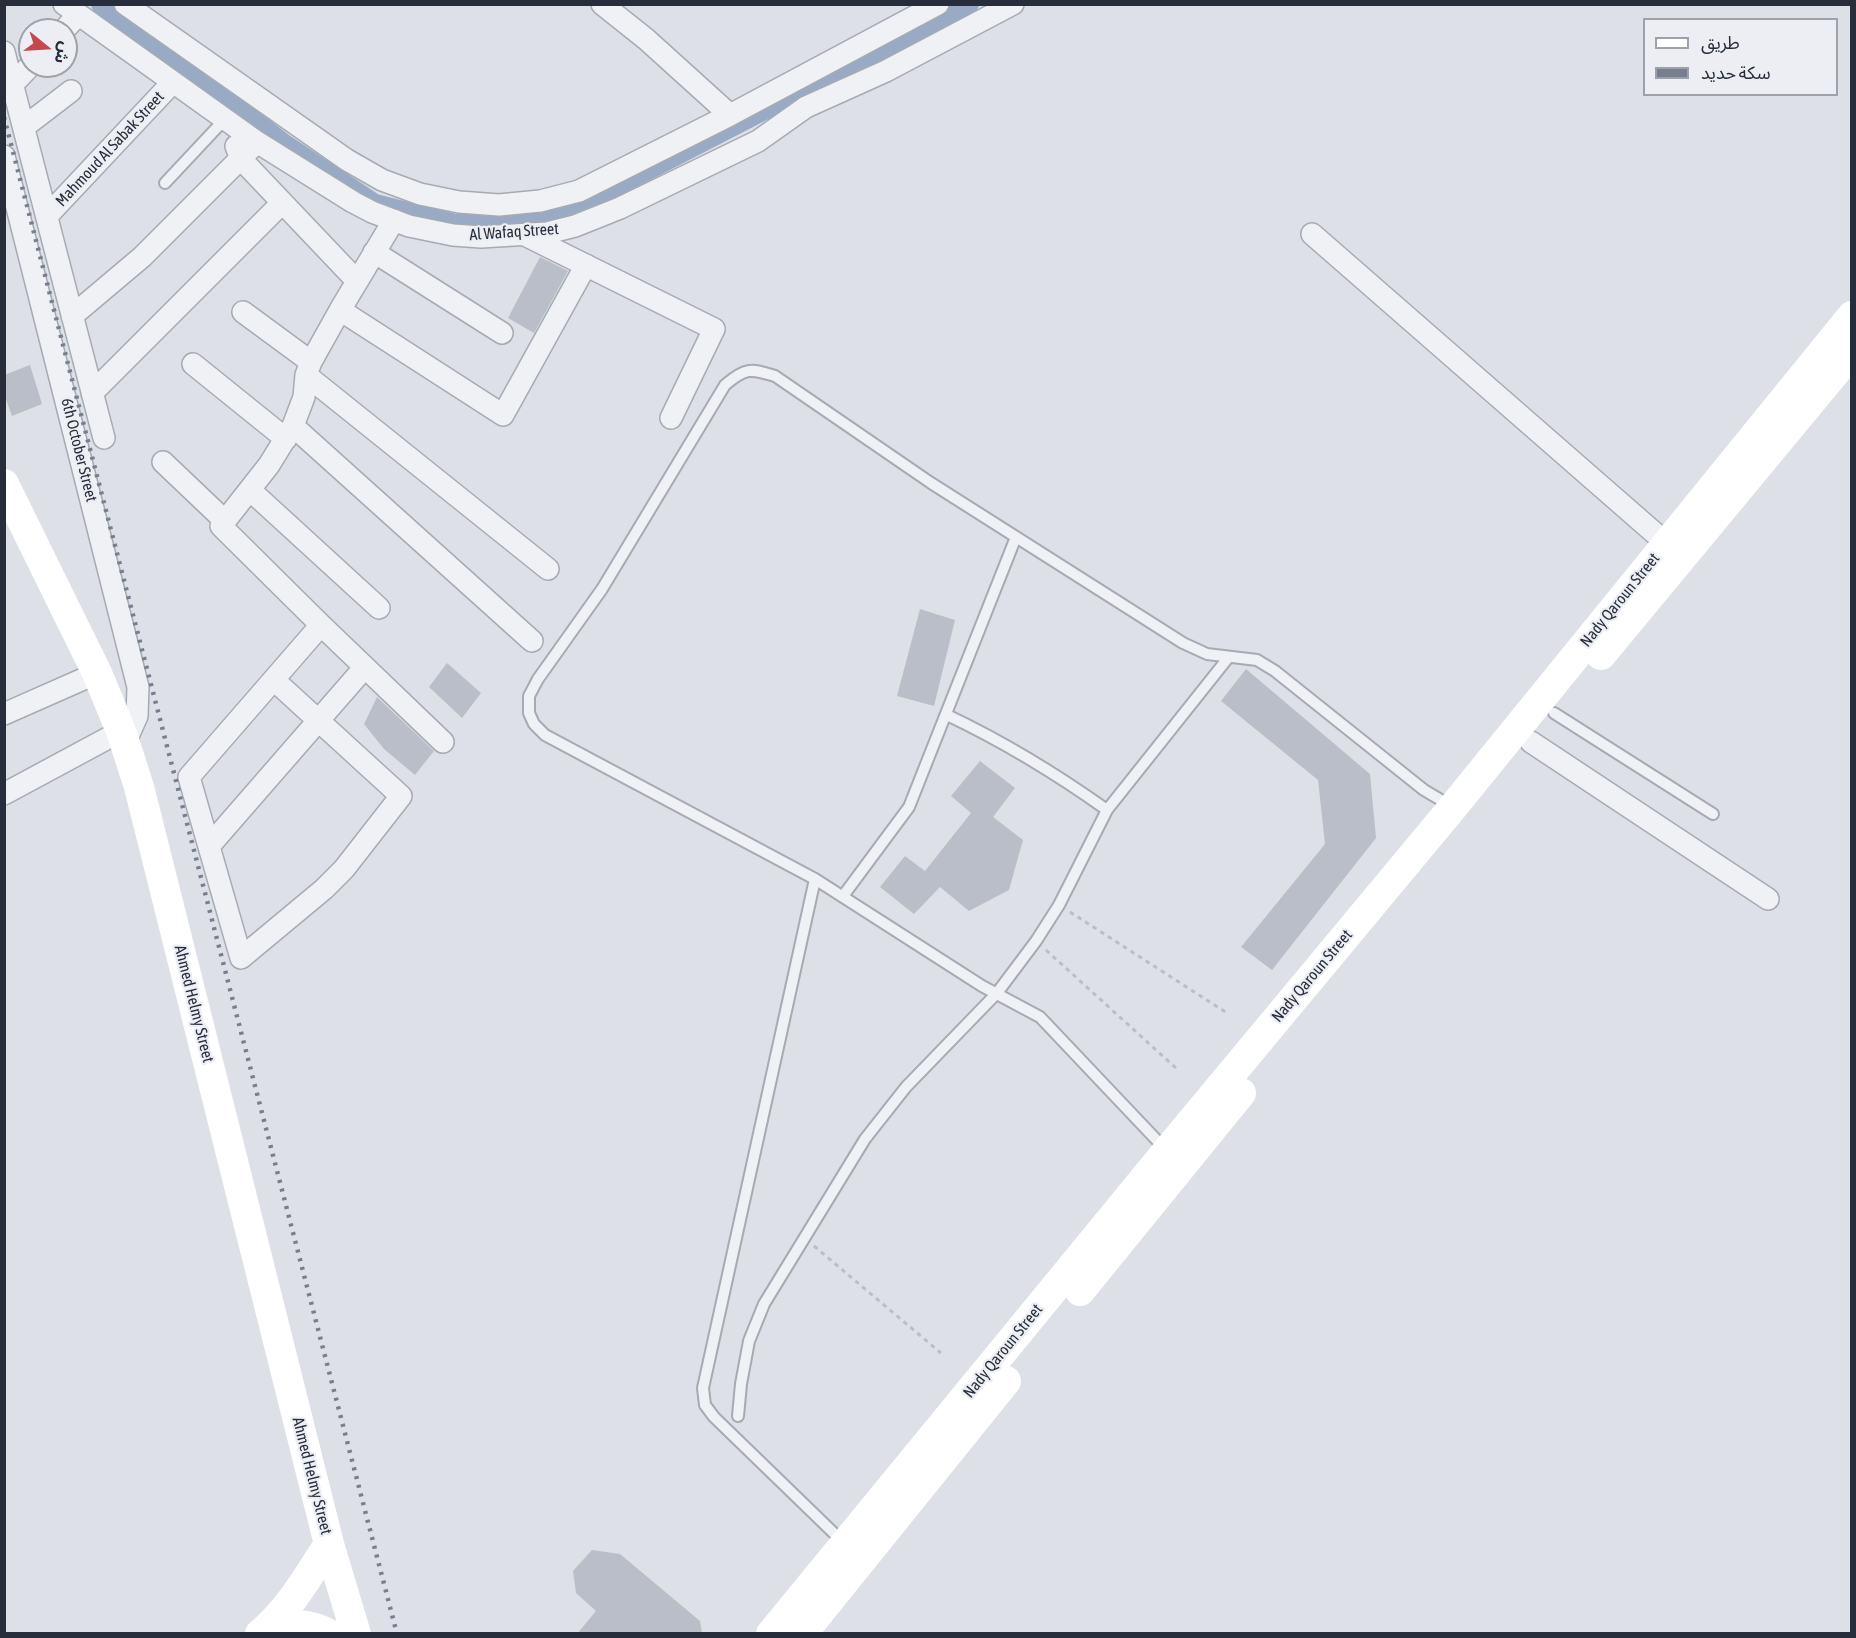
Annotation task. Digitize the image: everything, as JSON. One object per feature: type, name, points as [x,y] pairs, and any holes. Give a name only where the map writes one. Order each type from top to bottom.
[{"type":"main road","name":"Nady Qaroun Street","points":[[771,1634],[845,1543],[996,1376],[1460,813],[1666,543],[1851,316]]},
{"type":"main road","name":"Nady Qaroun Street","points":[[802,1634],[1167,1151],[1460,813],[1531,742],[1851,352]]},
{"type":"main road","name":"Ahmed Helmy Street","points":[[4,484],[97,673],[123,737],[154,839],[329,1544],[356,1634]]},
{"type":"main road","points":[[265,1630],[299,1591],[329,1544]]},
{"type":"main road","points":[[265,1630],[297,1624],[321,1629],[329,1634]]},
{"type":"street","name":"Al Wafaq Street","points":[[125,4],[347,160],[392,183],[420,194],[459,202],[510,204],[540,201],[579,191],[730,115],[938,4]]},
{"type":"street","points":[[602,4],[646,39],[730,115]]},
{"type":"street","name":"Al Wafaq Street","points":[[69,16],[173,82],[257,142],[353,202],[394,220],[453,235],[481,237],[547,233],[575,226],[620,208],[758,141],[806,107],[886,71],[1013,4]]},
{"type":"street","name":"6th October Street","points":[[4,52],[104,438]]},
{"type":"street","points":[[13,84],[19,78]]},
{"type":"street","name":"Mahmoud Al Sabak Street","points":[[47,216],[173,82]]},
{"type":"street","points":[[24,127],[71,91]]},
{"type":"street","points":[[225,119],[241,159],[357,281]]},
{"type":"street","points":[[72,316],[142,257],[257,142]]},
{"type":"street","name":"6th October Street","points":[[4,156],[138,687],[137,716],[123,737]]},
{"type":"street","points":[[92,393],[282,203]]},
{"type":"street","points":[[394,220],[340,310],[309,369],[304,397],[289,432],[250,490],[221,526],[443,742]]},
{"type":"street","points":[[1312,234],[1666,543]]},
{"type":"street","points":[[525,235],[714,329],[671,418]]},
{"type":"street","points":[[374,252],[502,333]]},
{"type":"street","points":[[340,310],[503,415],[586,265]]},
{"type":"street","points":[[243,312],[548,569]]},
{"type":"street","points":[[194,364],[289,432],[532,640]]},
{"type":"street","points":[[163,462],[225,521]]},
{"type":"street","points":[[250,490],[379,608]]},
{"type":"street","points":[[274,680],[401,796],[344,869],[324,889],[241,958],[189,777],[321,625]]},
{"type":"street","points":[[210,845],[364,667]]},
{"type":"street","points":[[4,714],[97,673]]},
{"type":"street","points":[[4,794],[123,737]]},
{"type":"street","points":[[1531,742],[1768,899]]},
{"type":"lane","points":[[165,183],[225,119]]},
{"type":"lane","points":[[1167,1151],[1041,1017],[982,986],[815,879],[545,735],[534,724],[529,712],[529,696],[538,679],[602,589],[725,385],[740,372],[758,371],[775,376],[870,443],[1183,643],[1207,654],[1257,660],[1275,671],[1424,789],[1460,813]]},
{"type":"lane","points":[[843,896],[909,807],[1016,537]]},
{"type":"lane","points":[[738,1416],[749,1341],[764,1304],[865,1139],[899,1095],[997,993],[1036,941],[1059,905],[1107,810],[1228,658]]},
{"type":"lane","points":[[1554,713],[1713,814]]},
{"type":"lane","points":[[947,715],[996,738],[1066,781],[1107,810]]},
{"type":"lane","points":[[815,879],[703,1388],[705,1405],[714,1417],[845,1543]]},
{"type":"path","points":[[1059,905],[1227,1012]]},
{"type":"path","points":[[1036,941],[1177,1069]]},
{"type":"path","points":[[805,1238],[941,1353]]},
{"type":"building","points":[[540,257],[568,271],[534,333],[508,318]]},
{"type":"building","points":[[30,365],[42,404],[12,416],[4,394],[4,375]]},
{"type":"building","points":[[920,609],[955,620],[934,706],[897,696]]},
{"type":"building","points":[[447,663],[481,693],[462,718],[429,687]]},
{"type":"building","points":[[1246,669],[1370,774],[1376,838],[1272,970],[1241,947],[1325,844],[1318,780],[1221,701]]},
{"type":"building","points":[[377,697],[434,751],[415,775],[384,749],[364,724]]},
{"type":"building","points":[[980,761],[1015,788],[993,817],[1023,840],[1009,890],[969,911],[940,887],[914,914],[880,887],[905,856],[925,871],[971,813],[951,796]]},
{"type":"building","points":[[592,1550],[620,1554],[700,1621],[702,1634],[577,1634],[596,1611],[576,1593],[573,1571]]},
{"type":"waterway","points":[[101,4],[283,143],[375,204],[455,224],[555,218],[969,4]]},
{"type":"railway","points":[[4,117],[397,1634]]}]
